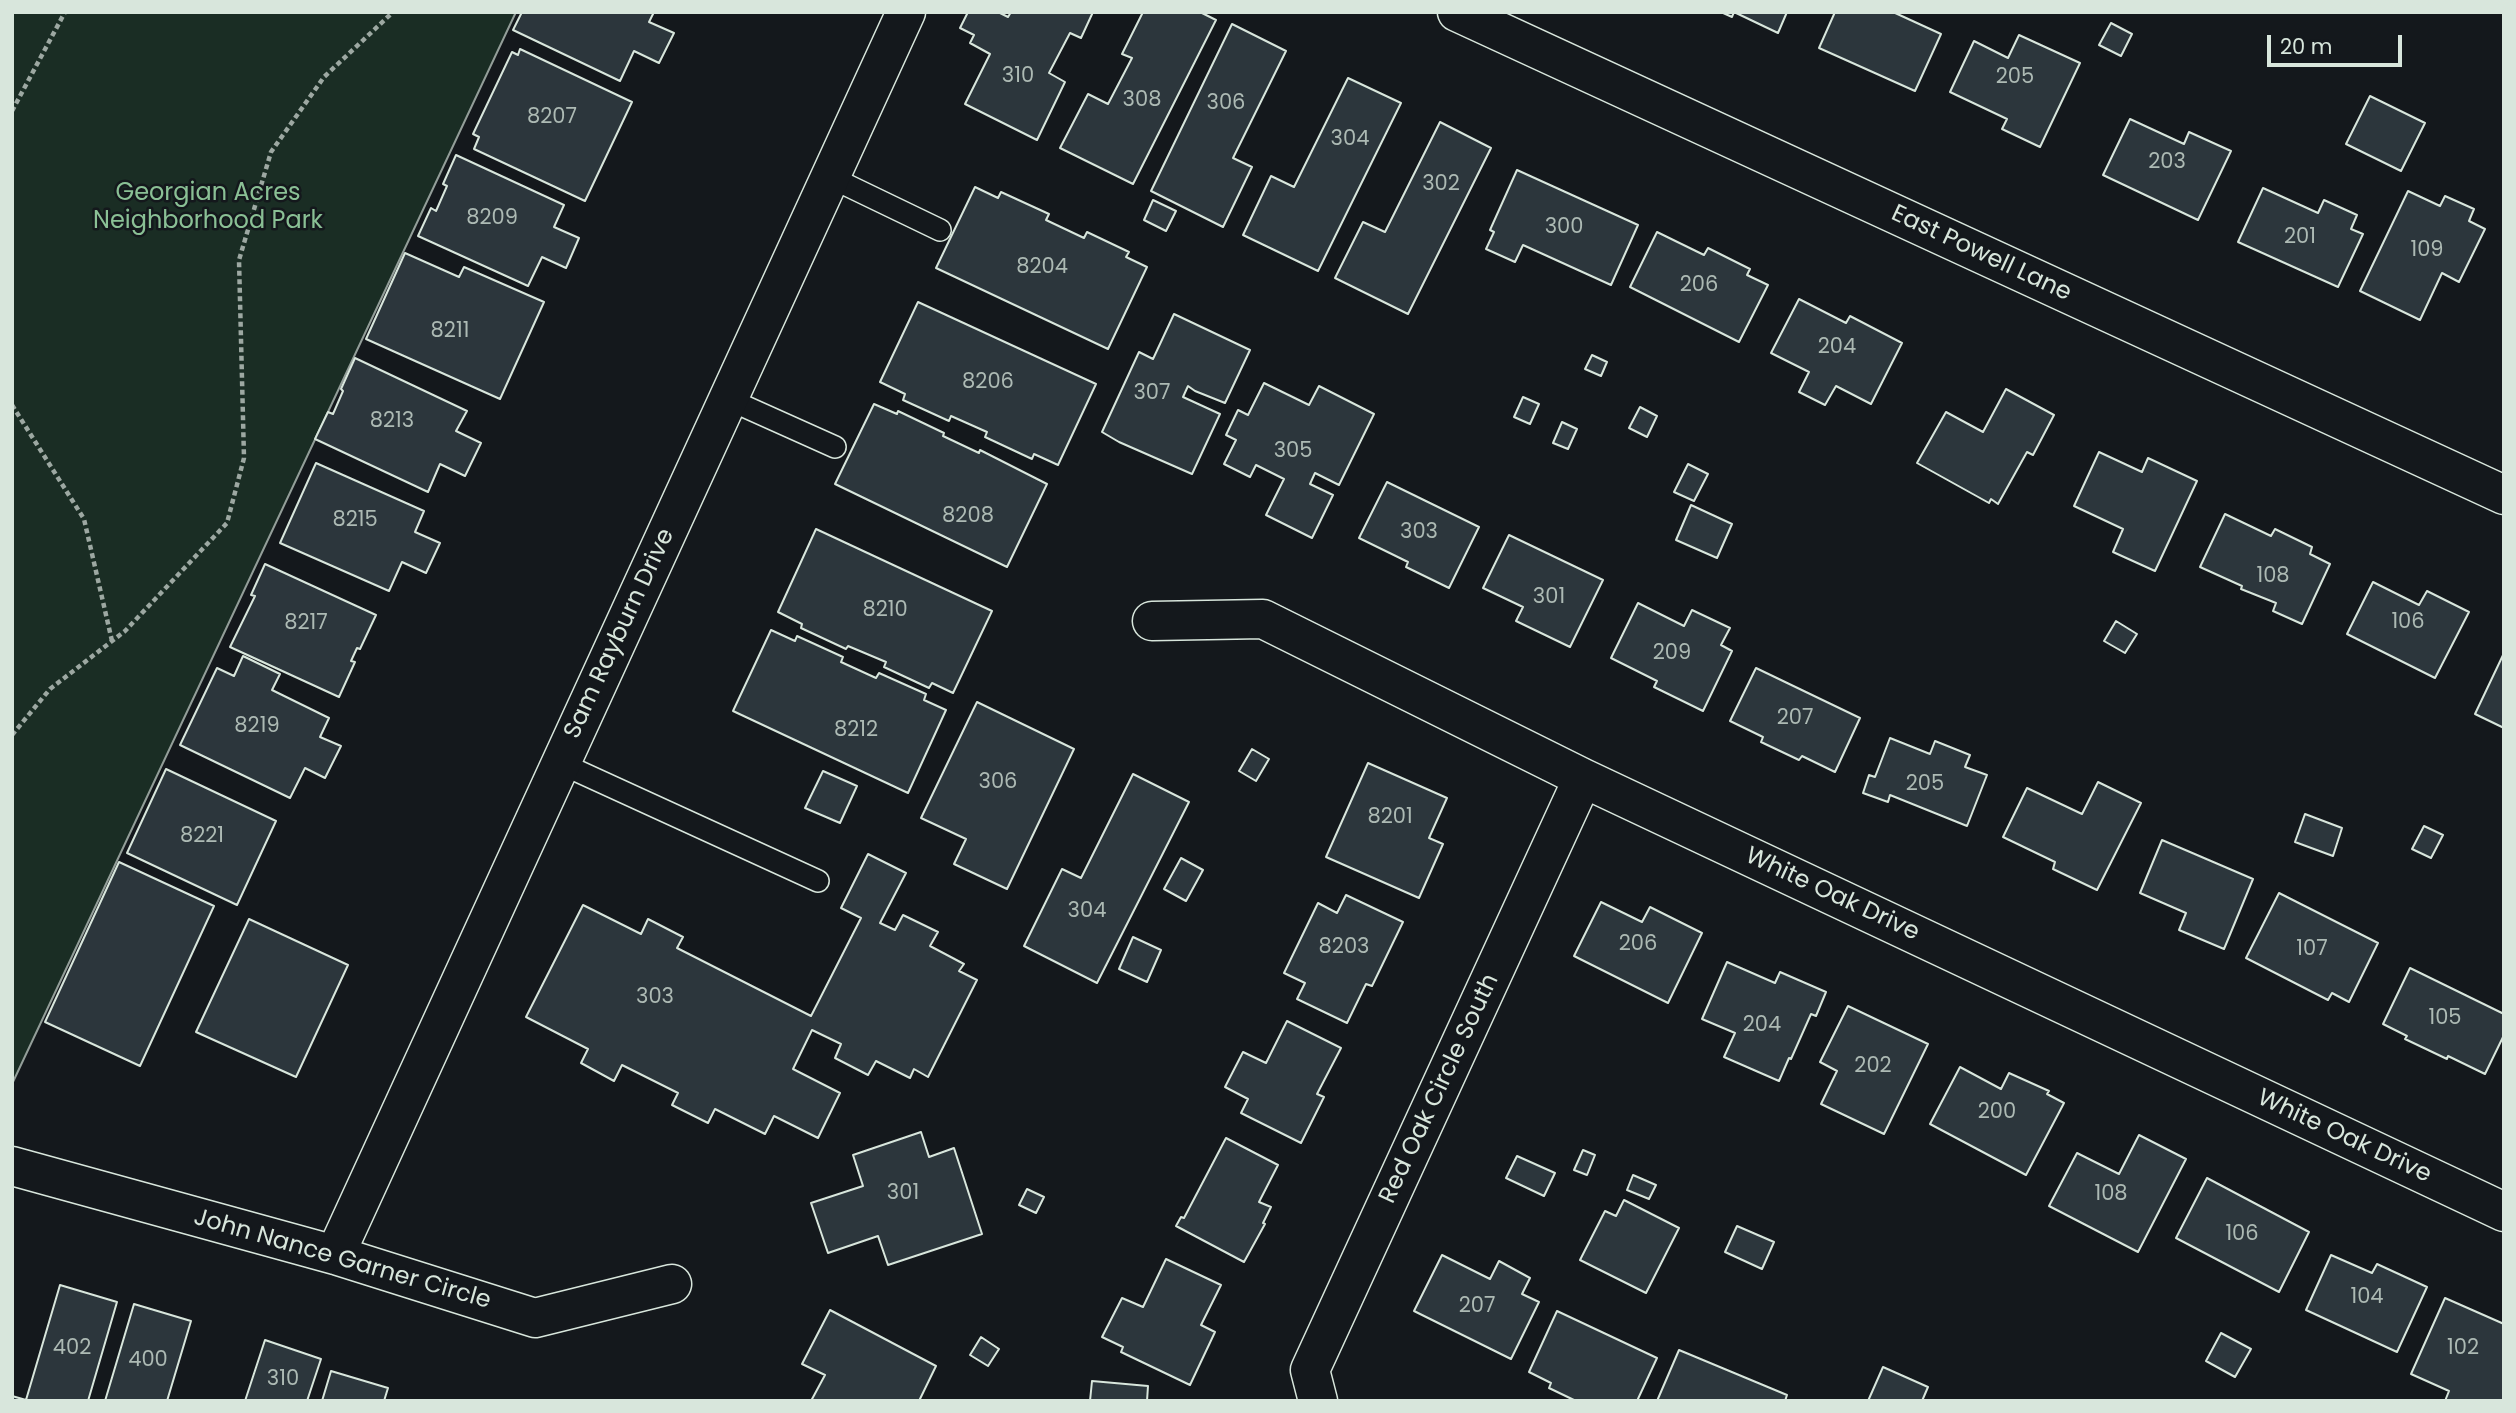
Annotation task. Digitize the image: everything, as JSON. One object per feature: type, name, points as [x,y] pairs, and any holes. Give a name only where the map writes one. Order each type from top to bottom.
[{"type":"street","name":"Sam Rayburn Drive","points":[[335,1255],[906,12]]},
{"type":"street","name":"East Powell Lane","points":[[1457,12],[2504,495]]},
{"type":"street","name":"White Oak Drive","points":[[1152,621],[1263,619],[1583,778],[2504,1212]]},
{"type":"street","name":"Red Oak Circle South","points":[[1318,1401],[1310,1370],[1583,778]]},
{"type":"street","name":"John Nance Garner Circle","points":[[12,1166],[335,1255],[535,1318],[672,1284]]},
{"type":"lane","points":[[830,177],[940,230]]},
{"type":"lane","points":[[728,399],[835,447]]},
{"type":"lane","points":[[560,763],[818,881]]},
{"type":"path","points":[[12,111],[65,12]]},
{"type":"path","points":[[12,735],[50,689],[125,631],[227,523],[244,458],[239,261],[271,152],[324,77],[393,12]]},
{"type":"path","points":[[12,405],[84,519],[112,641]]},
{"type":"green space","name":"Georgian Acres Neighborhood Park","points":[[12,12],[516,12],[12,1084]]},
{"type":"building","points":[[522,12],[654,12],[649,22],[674,33],[659,63],[634,51],[620,81],[513,30]]},
{"type":"building","points":[[968,12],[998,12],[1008,17],[1011,12],[1093,12],[1081,38],[1070,33],[1049,73],[1065,82],[1037,140],[965,104],[990,54],[970,43],[974,35],[960,28]]},
{"type":"building","points":[[1143,12],[1200,12],[1216,20],[1133,184],[1060,148],[1088,94],[1108,104],[1132,58],[1122,54]]},
{"type":"building","points":[[1721,12],[1734,12],[1732,17]]},
{"type":"building","points":[[1734,12],[1787,12],[1778,33]]},
{"type":"building","points":[[1835,12],[1893,12],[1941,34],[1915,91],[1819,48]]},
{"type":"building","points":[[2111,23],[2132,34],[2121,56],[2099,45]]},
{"type":"building","points":[[1232,24],[1286,51],[1233,158],[1252,167],[1223,227],[1151,191]]},
{"type":"building","points":[[2019,35],[2080,63],[2040,147],[2002,129],[2007,119],[1950,92],[1974,41],[2008,58]]},
{"type":"building","points":[[520,49],[632,102],[585,201],[474,149],[479,137],[473,134],[512,52],[518,55]]},
{"type":"building","points":[[1348,78],[1401,103],[1318,271],[1243,235],[1271,176],[1294,187]]},
{"type":"building","points":[[2370,96],[2425,123],[2401,171],[2346,144]]},
{"type":"building","points":[[2130,119],[2184,144],[2189,132],[2231,151],[2198,220],[2103,175]]},
{"type":"building","points":[[1440,122],[1491,148],[1408,314],[1335,278],[1363,222],[1385,232]]},
{"type":"building","points":[[456,155],[564,205],[554,227],[579,238],[566,268],[542,257],[528,286],[418,236],[431,208],[436,211],[447,186],[443,184]]},
{"type":"building","points":[[1517,170],[1638,225],[1611,285],[1523,245],[1515,262],[1486,249],[1494,232],[1490,230]]},
{"type":"building","points":[[975,187],[998,198],[1001,192],[1049,214],[1046,220],[1084,238],[1087,232],[1129,252],[1126,257],[1147,267],[1108,349],[936,268]]},
{"type":"building","points":[[2263,188],[2318,213],[2324,200],[2357,215],[2351,229],[2363,234],[2338,287],[2238,242]]},
{"type":"building","points":[[2408,191],[2440,206],[2445,196],[2474,209],[2469,221],[2485,229],[2459,282],[2442,273],[2420,320],[2360,291]]},
{"type":"building","points":[[1153,200],[1176,211],[1166,231],[1144,220]]},
{"type":"building","points":[[1657,232],[1704,255],[1708,248],[1750,269],[1747,275],[1768,285],[1739,342],[1630,287]]},
{"type":"building","points":[[405,253],[459,277],[464,267],[544,302],[500,399],[366,339]]},
{"type":"building","points":[[1799,299],[1846,323],[1850,316],[1902,343],[1871,404],[1836,386],[1825,405],[1799,392],[1809,372],[1771,353]]},
{"type":"building","points":[[918,302],[1096,384],[1058,465],[1034,454],[1032,459],[985,437],[987,432],[951,416],[949,421],[903,400],[905,394],[880,382]]},
{"type":"building","points":[[1174,314],[1250,350],[1225,403],[1188,386],[1183,397],[1220,414],[1192,474],[1102,432],[1139,352],[1153,359]]},
{"type":"building","points":[[1592,355],[1607,362],[1601,376],[1585,369]]},
{"type":"building","points":[[355,358],[467,411],[456,431],[481,443],[465,476],[440,464],[428,492],[315,439],[328,412],[333,414]]},
{"type":"building","points":[[1264,383],[1309,405],[1319,386],[1374,414],[1339,485],[1315,473],[1310,484],[1333,495],[1312,538],[1266,515],[1284,479],[1256,465],[1250,477],[1224,464],[1236,440],[1226,435],[1238,410],[1248,415]]},
{"type":"building","points":[[2006,389],[2054,415],[2033,455],[2027,452],[1998,504],[1991,499],[1989,503],[1917,463],[1946,412],[1983,432]]},
{"type":"building","points":[[1523,397],[1539,404],[1530,424],[1514,417]]},
{"type":"building","points":[[874,404],[897,414],[898,411],[944,433],[943,436],[979,453],[980,450],[1047,484],[1007,567],[835,484]]},
{"type":"building","points":[[1640,407],[1657,416],[1647,437],[1629,428]]},
{"type":"building","points":[[1562,422],[1577,429],[1568,449],[1553,443]]},
{"type":"building","points":[[2099,452],[2142,472],[2148,458],[2197,481],[2155,571],[2113,552],[2123,529],[2074,506]]},
{"type":"building","points":[[316,463],[424,511],[415,532],[440,543],[426,573],[402,562],[389,591],[280,543]]},
{"type":"building","points":[[1688,464],[1708,474],[1694,501],[1674,492]]},
{"type":"building","points":[[1387,482],[1479,527],[1449,588],[1406,567],[1408,562],[1359,538]]},
{"type":"building","points":[[1691,505],[1732,524],[1717,558],[1676,540]]},
{"type":"building","points":[[2225,514],[2271,536],[2275,529],[2312,547],[2310,554],[2330,564],[2302,624],[2273,611],[2276,603],[2241,589],[2242,586],[2200,567]]},
{"type":"building","points":[[816,529],[992,611],[953,693],[932,683],[929,688],[884,667],[886,662],[848,646],[846,649],[801,628],[802,624],[778,612]]},
{"type":"building","points":[[1509,535],[1603,580],[1570,647],[1516,621],[1523,607],[1483,588]]},
{"type":"building","points":[[265,564],[376,615],[360,649],[357,648],[351,661],[355,662],[339,697],[230,647],[255,596],[251,595]]},
{"type":"building","points":[[2373,582],[2419,605],[2427,591],[2469,612],[2435,678],[2347,634]]},
{"type":"building","points":[[1638,603],[1684,626],[1692,610],[1730,628],[1721,645],[1732,651],[1703,711],[1654,687],[1657,681],[1611,658]]},
{"type":"building","points":[[2116,621],[2137,634],[2125,653],[2104,641]]},
{"type":"building","points":[[771,630],[795,641],[797,636],[843,657],[841,662],[876,678],[879,673],[926,694],[924,700],[946,710],[908,793],[733,711]]},
{"type":"building","points":[[2504,653],[2504,728],[2475,714]]},
{"type":"building","points":[[243,656],[280,674],[272,690],[329,718],[320,737],[341,746],[325,778],[305,768],[290,798],[180,745],[217,668],[234,676]]},
{"type":"building","points":[[1756,668],[1860,718],[1835,772],[1802,756],[1799,760],[1761,742],[1763,737],[1730,721]]},
{"type":"building","points":[[977,702],[1074,749],[1007,889],[954,864],[966,839],[921,818]]},
{"type":"building","points":[[1890,738],[1930,754],[1935,741],[1970,755],[1965,767],[1987,775],[1967,826],[1890,795],[1888,802],[1863,793],[1869,775],[1875,777]]},
{"type":"building","points":[[1252,749],[1269,759],[1256,781],[1239,771]]},
{"type":"building","points":[[1368,763],[1447,798],[1429,838],[1443,844],[1419,898],[1326,857]]},
{"type":"building","points":[[166,769],[276,821],[237,905],[127,853]]},
{"type":"building","points":[[823,771],[857,786],[840,823],[805,808]]},
{"type":"building","points":[[1133,774],[1189,802],[1097,983],[1024,946],[1062,869],[1081,878]]},
{"type":"building","points":[[2098,782],[2141,803],[2097,890],[2053,869],[2055,862],[2003,837],[2027,788],[2082,814]]},
{"type":"building","points":[[2305,814],[2342,828],[2333,856],[2295,842]]},
{"type":"building","points":[[2424,826],[2443,835],[2431,858],[2412,849]]},
{"type":"building","points":[[2162,840],[2253,879],[2224,949],[2179,930],[2186,913],[2140,893]]},
{"type":"building","points":[[868,854],[906,873],[880,923],[895,930],[903,915],[938,932],[930,946],[964,964],[959,971],[977,980],[928,1077],[914,1069],[910,1078],[876,1061],[868,1075],[835,1058],[841,1044],[812,1030],[793,1069],[840,1093],[818,1138],[774,1116],[765,1134],[715,1109],[708,1123],[672,1105],[678,1093],[622,1065],[614,1081],[581,1063],[588,1049],[526,1017],[583,905],[641,934],[648,919],[683,937],[677,948],[811,1016],[861,918],[841,908]]},
{"type":"building","points":[[1181,858],[1203,870],[1186,901],[1164,889]]},
{"type":"building","points":[[119,862],[214,906],[140,1066],[45,1022]]},
{"type":"building","points":[[2279,893],[2378,943],[2349,1002],[2332,993],[2328,1000],[2246,958]]},
{"type":"building","points":[[1346,895],[1403,922],[1372,986],[1366,984],[1347,1023],[1297,999],[1305,983],[1284,973],[1318,903],[1337,913]]},
{"type":"building","points":[[1601,902],[1642,922],[1650,907],[1702,933],[1668,1003],[1574,956]]},
{"type":"building","points":[[249,919],[348,965],[296,1077],[196,1032]]},
{"type":"building","points":[[1133,937],[1161,950],[1147,982],[1119,969]]},
{"type":"building","points":[[1727,962],[1775,983],[1780,972],[1826,992],[1816,1016],[1811,1014],[1779,1081],[1724,1057],[1735,1033],[1702,1019]]},
{"type":"building","points":[[2410,968],[2504,1014],[2504,1035],[2485,1074],[2405,1039],[2407,1036],[2383,1024]]},
{"type":"building","points":[[1848,1006],[1928,1044],[1884,1134],[1821,1104],[1837,1071],[1820,1062]]},
{"type":"building","points":[[1287,1021],[1341,1048],[1317,1094],[1324,1097],[1301,1143],[1241,1113],[1248,1099],[1225,1087],[1243,1052],[1266,1063]]},
{"type":"building","points":[[1960,1067],[2001,1089],[2009,1073],[2049,1091],[2047,1094],[2064,1103],[2026,1175],[1930,1124]]},
{"type":"building","points":[[921,1132],[929,1157],[954,1148],[982,1234],[888,1265],[878,1236],[828,1253],[811,1203],[863,1186],[853,1155]]},
{"type":"building","points":[[2139,1135],[2186,1159],[2138,1252],[2049,1206],[2077,1153],[2119,1174]]},
{"type":"building","points":[[1226,1138],[1278,1165],[1259,1202],[1271,1207],[1263,1223],[1265,1224],[1244,1262],[1176,1226],[1181,1217],[1184,1218]]},
{"type":"building","points":[[1583,1150],[1595,1155],[1587,1175],[1574,1170]]},
{"type":"building","points":[[1517,1156],[1555,1173],[1544,1196],[1506,1178]]},
{"type":"building","points":[[1633,1175],[1656,1185],[1649,1199],[1627,1190]]},
{"type":"building","points":[[2207,1178],[2309,1232],[2279,1292],[2176,1238]]},
{"type":"building","points":[[1027,1189],[1044,1197],[1036,1213],[1019,1205]]},
{"type":"building","points":[[1624,1200],[1679,1228],[1646,1293],[1580,1260],[1605,1211],[1616,1216]]},
{"type":"building","points":[[1737,1226],[1774,1242],[1762,1269],[1725,1252]]},
{"type":"building","points":[[1442,1255],[1490,1279],[1499,1261],[1530,1278],[1522,1294],[1539,1302],[1511,1359],[1414,1311]]},
{"type":"building","points":[[2331,1255],[2372,1273],[2377,1264],[2427,1287],[2397,1352],[2306,1310]]},
{"type":"building","points":[[1166,1259],[1221,1285],[1201,1325],[1215,1332],[1190,1385],[1121,1352],[1123,1347],[1102,1337],[1122,1298],[1143,1307]]},
{"type":"building","points":[[60,1285],[117,1302],[88,1401],[12,1401],[12,1396],[26,1400]]},
{"type":"building","points":[[2445,1298],[2504,1324],[2504,1401],[2445,1401],[2449,1391],[2411,1374]]},
{"type":"building","points":[[134,1304],[191,1321],[167,1401],[105,1401]]},
{"type":"building","points":[[830,1310],[936,1366],[919,1401],[811,1401],[825,1375],[802,1364]]},
{"type":"building","points":[[1557,1311],[1657,1358],[1637,1401],[1576,1401],[1549,1388],[1551,1383],[1529,1372]]},
{"type":"building","points":[[2221,1333],[2251,1349],[2235,1377],[2206,1361]]},
{"type":"building","points":[[981,1337],[999,1349],[988,1366],[970,1355]]},
{"type":"building","points":[[265,1340],[321,1359],[307,1401],[245,1401]]},
{"type":"building","points":[[1679,1350],[1787,1395],[1785,1401],[1657,1401]]},
{"type":"building","points":[[1883,1367],[1928,1387],[1922,1401],[1868,1401]]},
{"type":"building","points":[[331,1371],[388,1388],[384,1401],[322,1401]]},
{"type":"building","points":[[1092,1381],[1148,1386],[1147,1401],[1090,1401]]}]
